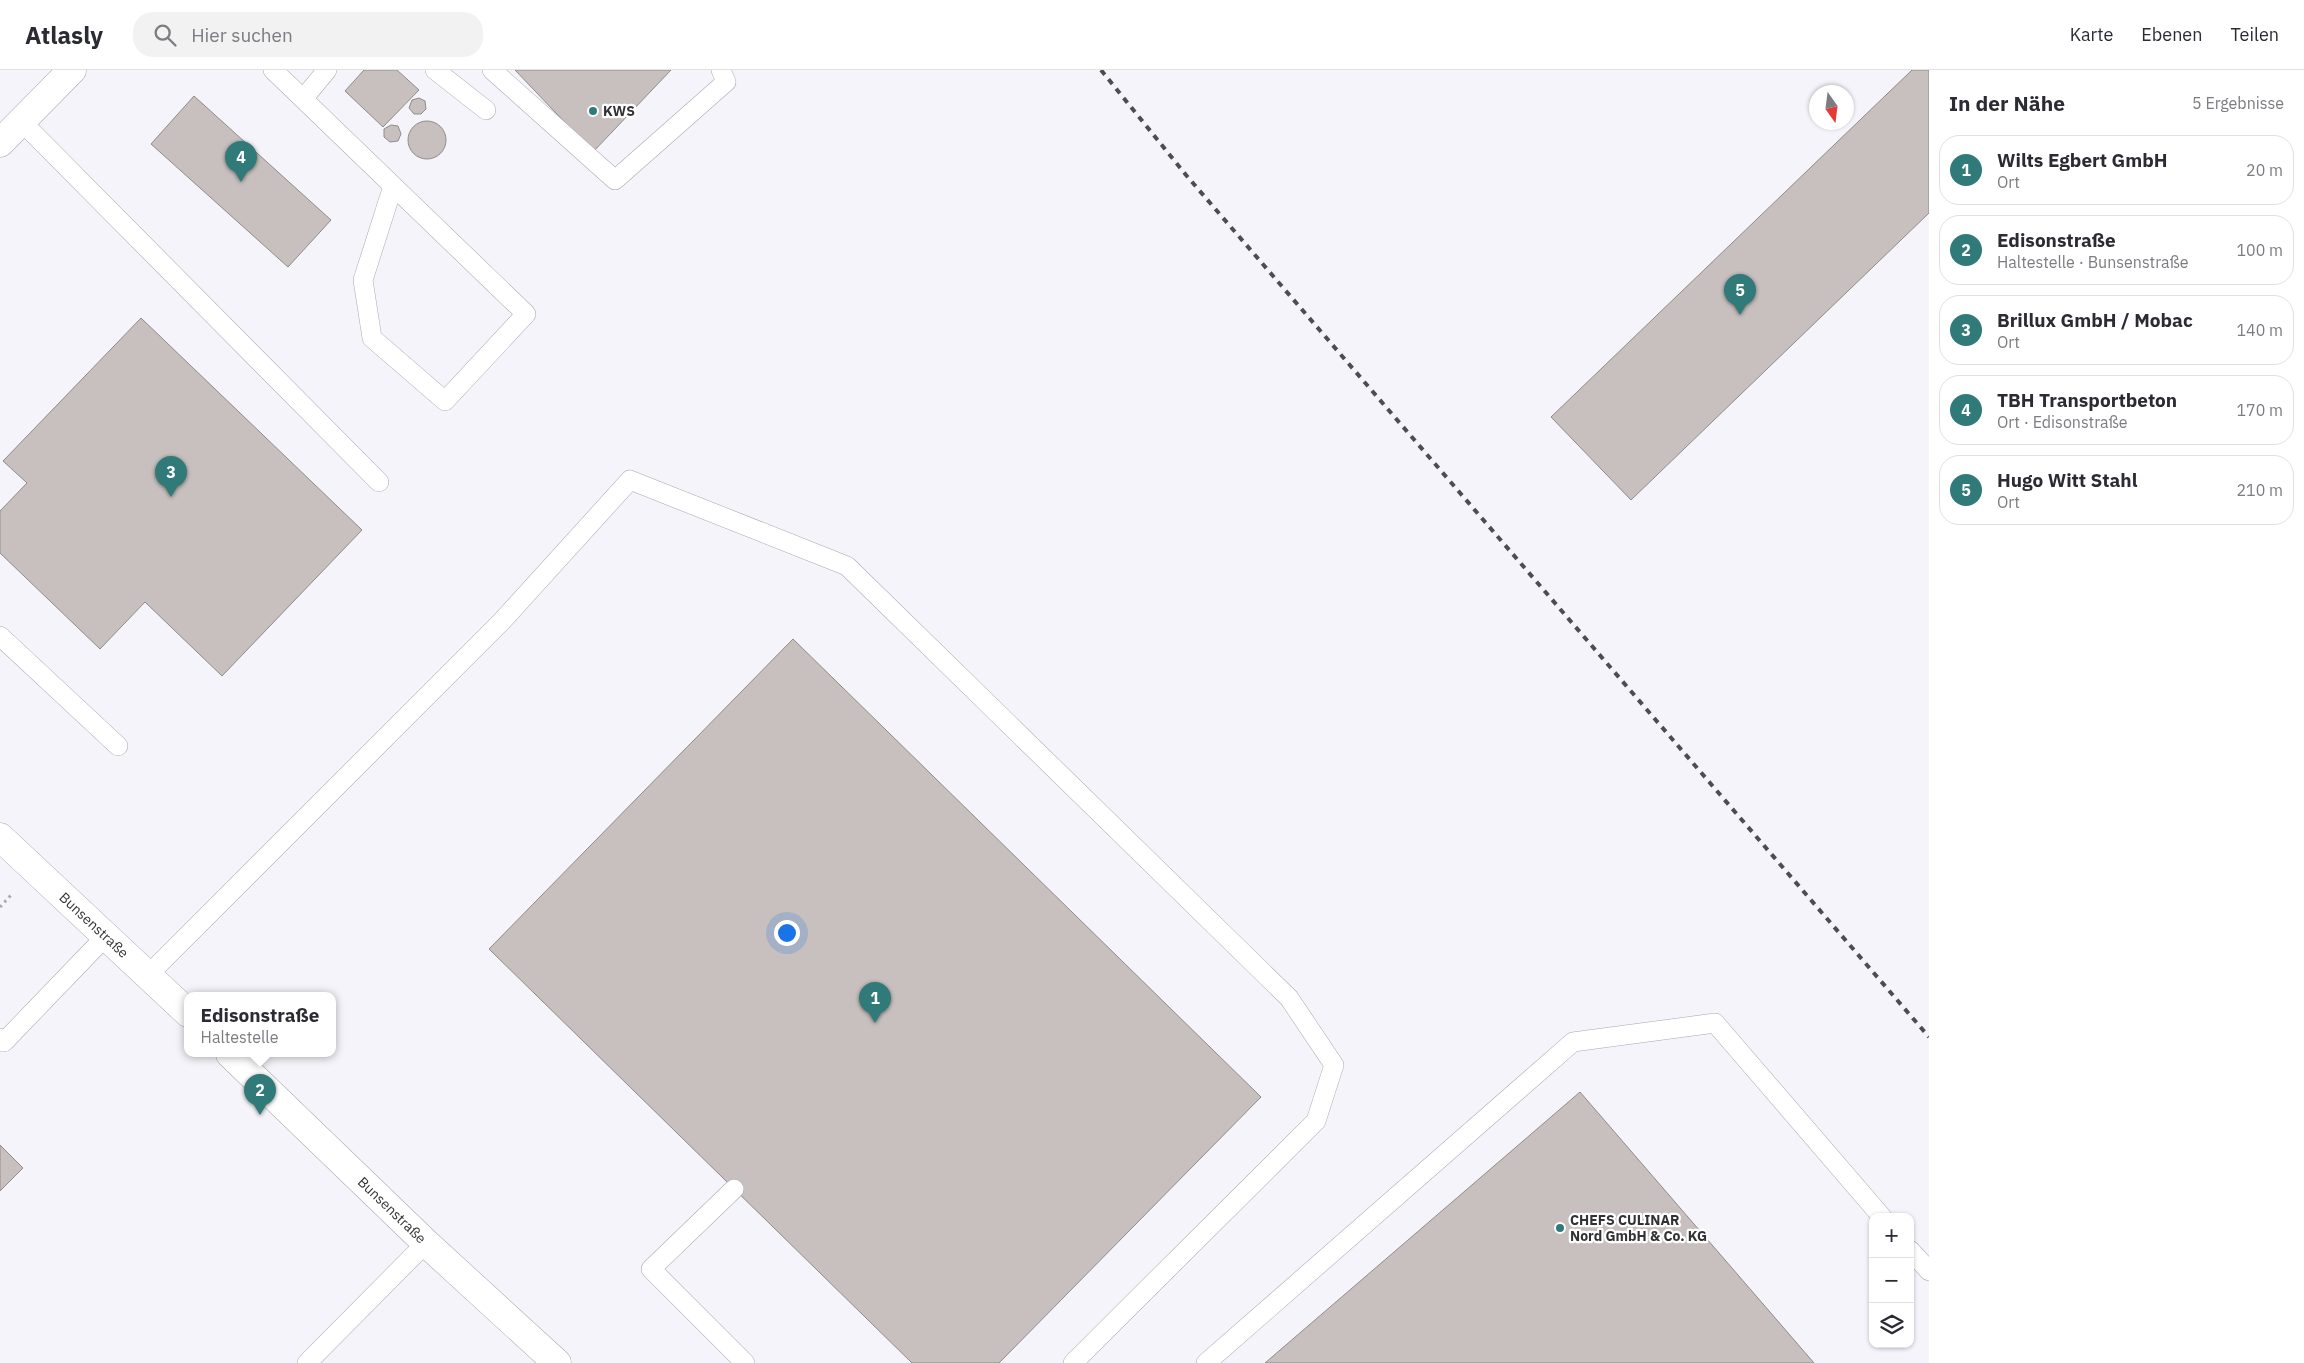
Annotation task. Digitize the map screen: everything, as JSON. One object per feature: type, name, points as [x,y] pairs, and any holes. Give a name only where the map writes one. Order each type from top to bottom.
[{"type":"street","points":[[0,143],[72,70]]},
{"type":"street","name":"Bunsenstraße","points":[[0,837],[184,1009]]},
{"type":"street","name":"Bunsenstraße","points":[[233,1057],[426,1243],[557,1363]]},
{"type":"lane","points":[[273,70],[526,314],[445,401],[372,338],[363,280],[393,186]]},
{"type":"lane","points":[[303,98],[327,70]]},
{"type":"lane","points":[[435,70],[486,110]]},
{"type":"lane","points":[[492,70],[615,180],[726,82],[721,70]]},
{"type":"lane","points":[[21,121],[379,482]]},
{"type":"lane","points":[[148,975],[502,621],[630,480],[847,566],[1289,998],[1334,1065],[1316,1121],[1074,1363]]},
{"type":"lane","points":[[0,636],[118,746]]},
{"type":"lane","points":[[0,1038],[4,1042],[106,936]]},
{"type":"lane","points":[[1206,1363],[1573,1042],[1715,1024],[1879,1213]]},
{"type":"lane","points":[[734,1189],[650,1269],[745,1363]]},
{"type":"lane","points":[[307,1363],[426,1243]]},
{"type":"lane","points":[[1914,1254],[1929,1271]]},
{"type":"building","points":[[364,70],[397,70],[419,90],[383,127],[345,91]]},
{"type":"building","name":"KWS","points":[[515,70],[671,70],[593,152]]},
{"type":"building","points":[[1912,70],[1929,70],[1929,213],[1631,500],[1551,417],[1850,130],[1854,130],[1854,126]]},
{"type":"building","points":[[194,96],[331,220],[288,267],[151,144]]},
{"type":"building","points":[[419,98],[425,101],[426,109],[421,114],[414,114],[409,108],[412,100]]},
{"type":"building","points":[[427,121],[440,127],[446,140],[440,153],[427,159],[414,153],[408,140],[414,127]]},
{"type":"building","points":[[391,125],[398,126],[401,134],[398,141],[390,142],[384,137],[384,129]]},
{"type":"building","points":[[141,318],[362,530],[222,676],[145,602],[100,649],[0,553],[0,511],[27,483],[3,461]]},
{"type":"building","points":[[793,639],[1261,1097],[999,1363],[912,1363],[489,949]]},
{"type":"building","name":"CHEFS CULINAR Nord GmbH & Co. KG","points":[[1580,1092],[1814,1363],[1265,1363]]},
{"type":"building","points":[[0,1145],[23,1168],[0,1191]]},
{"type":"railway","points":[[1101,70],[1186,175],[1929,1037]]},
{"type":"place","name":"KWS","points":[[593,111]]},
{"type":"place","name":"TBH Transportbeton","points":[[241,182]]},
{"type":"place","name":"Hugo Witt Stahl","points":[[1740,315]]},
{"type":"place","name":"Brillux GmbH / Mobac","points":[[171,497]]},
{"type":"place","name":"Wilts Egbert GmbH","points":[[875,1023]]},
{"type":"place","name":"Edisonstraße","points":[[260,1115]]},
{"type":"place","name":"CHEFS CULINAR Nord GmbH & Co. KG","points":[[1560,1228]]}]
